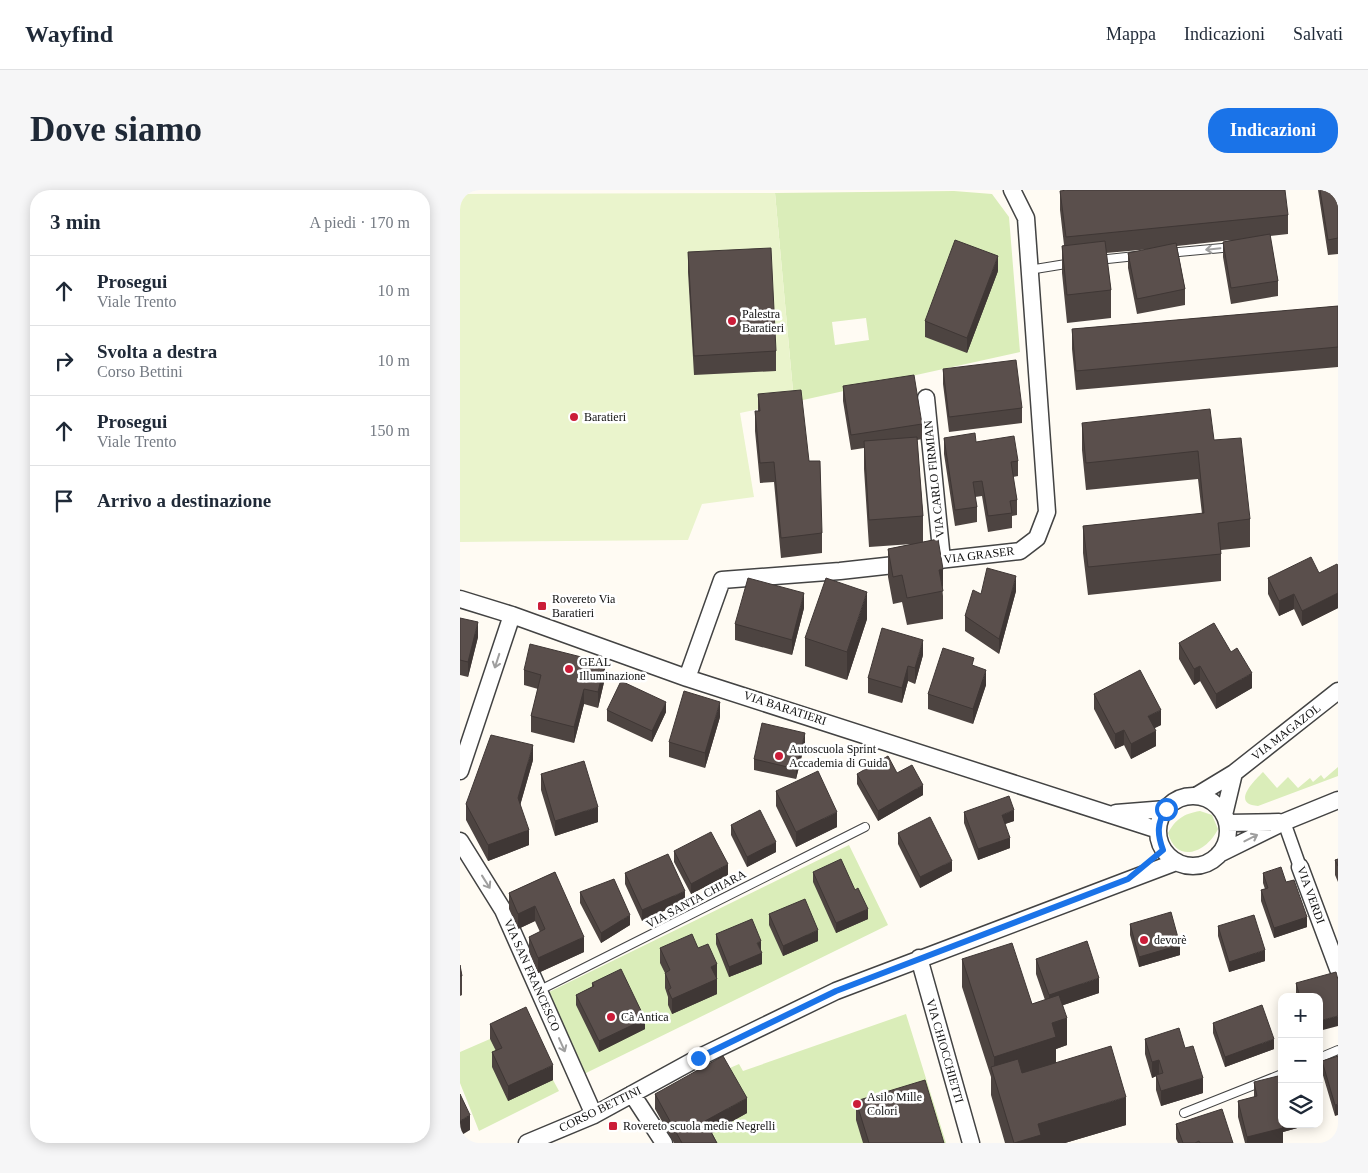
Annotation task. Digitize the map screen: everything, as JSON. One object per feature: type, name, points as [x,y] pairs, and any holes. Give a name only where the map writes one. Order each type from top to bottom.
[{"type":"street","name":"VIA GRASER","points":[[687,678],[722,580],[1020,551],[1036,538],[1047,512],[1026,218],[1012,190]]},
{"type":"street","name":"VIA CARLO FIRMIAN","points":[[926,398],[942,560]]},
{"type":"street","name":"VIA BARATIERI","points":[[460,599],[512,615],[687,678],[1111,813],[1158,830]]},
{"type":"street","points":[[460,771],[512,615]]},
{"type":"street","name":"VIA MAGAZOL","points":[[1196,796],[1234,773],[1338,692]]},
{"type":"street","points":[[1225,819],[1213,803],[1196,796],[1174,801],[1160,819],[1158,830],[1163,850],[1176,862],[1187,866],[1199,866],[1210,862],[1219,854],[1225,845],[1225,819],[1234,773]]},
{"type":"street","points":[[1219,854],[1284,822],[1338,800]]},
{"type":"street","name":"VIA BARATIERI","points":[[1111,813],[1166,809]]},
{"type":"street","points":[[1225,819],[1284,822]]},
{"type":"street","name":"VIA VERDI","points":[[1284,822],[1338,969]]},
{"type":"street","name":"VIA SAN FRANCESCO","points":[[460,841],[503,910],[594,1115]]},
{"type":"street","points":[[1128,879],[1163,850]]},
{"type":"street","name":"CORSO BETTINI","points":[[527,1143],[594,1115],[671,1073],[836,991],[1176,862]]},
{"type":"street","name":"VIA CHIOCCHIETTI","points":[[919,958],[971,1143]]},
{"type":"street","points":[[632,1094],[664,1143]]},
{"type":"lane","points":[[1158,254],[1245,246]]},
{"type":"lane","points":[[1089,261],[1148,255]]},
{"type":"lane","points":[[1029,270],[1079,262],[1080,271]]},
{"type":"lane","name":"VIA SANTA CHIARA","points":[[538,991],[865,827]]},
{"type":"lane","points":[[1323,1056],[1338,1050]]},
{"type":"lane","points":[[1184,1113],[1278,1076]]},
{"type":"green space","points":[[954,191],[992,194],[1009,217],[1020,352],[794,402],[775,193]],"holes":[[[866,318],[869,340],[835,345],[832,322]]]},
{"type":"green space","points":[[775,193],[794,402],[740,413],[754,497],[702,504],[688,540],[460,542],[460,194]]},
{"type":"green space","points":[[1338,767],[1338,776],[1258,806],[1246,801],[1247,791],[1263,772],[1277,788],[1288,777],[1298,788],[1310,778],[1313,782],[1321,775],[1324,779]]},
{"type":"green space","points":[[1200,811],[1212,815],[1218,829],[1207,844],[1200,849],[1185,852],[1178,849],[1172,843],[1168,833],[1181,818]]},
{"type":"green space","points":[[849,845],[888,925],[584,1074],[545,994]]},
{"type":"green space","name":"Asilo Mille Colori","points":[[906,1014],[946,1143],[709,1143],[705,1136],[723,1071],[739,1064],[743,1071]]},
{"type":"green space","points":[[490,1039],[553,1080],[559,1091],[479,1131],[460,1083],[460,1052]]},
{"type":"building","points":[[1285,190],[1288,215],[1066,237],[1060,191]]},
{"type":"building","points":[[1320,190],[1338,190],[1338,238],[1328,240]]},
{"type":"building","points":[[1270,234],[1278,281],[1231,288],[1223,242]]},
{"type":"building","points":[[955,240],[998,256],[967,338],[925,321]]},
{"type":"building","points":[[1105,241],[1111,290],[1067,295],[1062,246]]},
{"type":"building","points":[[1176,243],[1185,289],[1137,299],[1128,253]]},
{"type":"building","name":"Palestra Baratieri","points":[[771,248],[776,351],[694,356],[688,252]]},
{"type":"building","points":[[1338,306],[1338,347],[1076,371],[1072,329]]},
{"type":"building","points":[[1016,360],[1022,408],[949,417],[943,369]]},
{"type":"building","points":[[914,375],[922,424],[851,435],[843,386]]},
{"type":"building","points":[[801,390],[809,461],[820,461],[822,533],[781,538],[774,462],[760,463],[755,411],[760,411],[758,394]]},
{"type":"building","points":[[1210,409],[1214,440],[1241,438],[1250,519],[1218,523],[1221,554],[1088,567],[1083,526],[1204,513],[1198,451],[1086,463],[1082,423]]},
{"type":"building","points":[[975,433],[976,442],[1014,436],[1018,461],[1011,462],[1017,500],[1010,501],[1012,513],[988,516],[982,481],[973,482],[977,507],[955,510],[944,438]]},
{"type":"building","points":[[917,437],[923,516],[869,520],[864,441]]},
{"type":"building","points":[[938,539],[943,569],[939,570],[943,591],[907,598],[902,575],[893,577],[888,549]]},
{"type":"building","points":[[1311,557],[1319,573],[1337,564],[1338,593],[1302,611],[1294,594],[1279,601],[1268,578]]},
{"type":"building","points":[[987,568],[1016,576],[999,639],[965,616],[973,590],[981,594]]},
{"type":"building","points":[[748,578],[804,593],[792,640],[735,624]]},
{"type":"building","points":[[826,578],[867,592],[847,652],[805,638]]},
{"type":"building","points":[[460,618],[478,622],[468,662],[460,660]]},
{"type":"building","points":[[1214,623],[1231,652],[1237,648],[1252,673],[1216,694],[1200,666],[1194,669],[1179,643]]},
{"type":"building","points":[[882,628],[923,640],[915,668],[908,666],[902,688],[868,678]]},
{"type":"building","points":[[530,644],[605,663],[598,692],[584,689],[574,727],[531,716],[541,675],[524,670]]},
{"type":"building","points":[[943,648],[974,658],[972,665],[986,670],[973,709],[928,694]]},
{"type":"building","points":[[1140,670],[1161,710],[1148,716],[1156,731],[1131,744],[1124,730],[1115,734],[1094,694]]},
{"type":"building","points":[[621,681],[666,702],[652,731],[607,710]]},
{"type":"building","points":[[684,691],[720,702],[705,753],[669,742]]},
{"type":"building","name":"Autoscuola Sprint Accademia di Guida","points":[[762,723],[805,733],[796,769],[754,759]]},
{"type":"building","points":[[491,735],[533,745],[518,798],[529,830],[488,845],[466,804]]},
{"type":"building","points":[[888,756],[897,773],[912,765],[923,785],[878,811],[857,774]]},
{"type":"building","points":[[584,761],[598,807],[555,821],[541,774]]},
{"type":"building","points":[[818,771],[837,812],[796,832],[776,791]]},
{"type":"building","points":[[1009,796],[1014,810],[1002,815],[1010,838],[978,849],[964,812]]},
{"type":"building","points":[[760,810],[776,842],[747,857],[731,825]]},
{"type":"building","points":[[930,817],[952,861],[920,877],[898,833]]},
{"type":"building","points":[[711,832],[728,864],[691,884],[674,851]]},
{"type":"building","points":[[668,854],[685,891],[642,910],[625,873]]},
{"type":"building","points":[[841,859],[855,890],[858,888],[868,909],[836,923],[813,872]]},
{"type":"building","points":[[1281,867],[1286,882],[1294,880],[1307,917],[1274,928],[1261,890],[1268,888],[1263,873]]},
{"type":"building","points":[[555,872],[584,937],[538,958],[529,937],[545,929],[535,906],[518,914],[509,893]]},
{"type":"building","points":[[614,879],[630,915],[601,933],[580,892]]},
{"type":"building","points":[[805,899],[818,930],[783,946],[769,914]]},
{"type":"building","points":[[1171,912],[1180,945],[1139,957],[1130,924]]},
{"type":"building","points":[[1254,915],[1265,950],[1229,962],[1218,926]]},
{"type":"building","points":[[752,919],[761,941],[757,943],[762,953],[729,967],[716,934]]},
{"type":"building","points":[[692,934],[698,948],[708,944],[717,964],[711,967],[717,979],[672,999],[668,990],[671,988],[665,973],[670,970],[660,948]]},
{"type":"building","points":[[1087,941],[1099,978],[1049,995],[1036,959]]},
{"type":"building","points":[[1012,943],[1032,1004],[1059,995],[1067,1018],[1052,1023],[1056,1037],[994,1057],[962,959]]},
{"type":"building","name":"Cà Antica","points":[[621,969],[645,1019],[599,1041],[576,995],[594,986],[592,983]]},
{"type":"building","points":[[1336,972],[1338,980],[1338,1016],[1323,1020],[1323,993],[1299,993],[1296,983]]},
{"type":"building","points":[[1262,1005],[1274,1039],[1225,1057],[1213,1023]]},
{"type":"building","points":[[526,1007],[553,1065],[508,1086],[492,1052],[502,1048],[490,1024]]},
{"type":"building","points":[[1179,1028],[1185,1048],[1193,1046],[1203,1078],[1161,1091],[1156,1075],[1163,1073],[1159,1060],[1152,1062],[1145,1039]]},
{"type":"building","points":[[1111,1046],[1126,1097],[1038,1124],[1041,1135],[1014,1143],[991,1067],[1018,1059],[1022,1073]]},
{"type":"building","points":[[723,1056],[747,1098],[705,1121],[717,1143],[682,1143],[655,1094]]},
{"type":"building","points":[[1338,1056],[1338,1104],[1335,1105],[1323,1064],[1323,1061]]},
{"type":"building","points":[[1278,1076],[1278,1128],[1283,1128],[1247,1137],[1238,1101],[1257,1096],[1254,1082]]},
{"type":"building","points":[[925,1080],[944,1143],[869,1143],[856,1101]]},
{"type":"building","points":[[460,1094],[470,1115],[460,1121]]},
{"type":"building","points":[[1222,1109],[1233,1143],[1200,1143],[1199,1141],[1183,1143],[1176,1124]]},
{"type":"place","name":"Palestra Baratieri","points":[[732,321]]},
{"type":"place","name":"Baratieri","points":[[574,417]]},
{"type":"place","name":"Rovereto Via Baratieri","points":[[542,606]]},
{"type":"place","name":"GEAL Illuminazione","points":[[569,669]]},
{"type":"place","name":"Autoscuola Sprint Accademia di Guida","points":[[779,756]]},
{"type":"place","name":"devorè","points":[[1144,940]]},
{"type":"place","name":"Cà Antica","points":[[611,1017]]},
{"type":"place","name":"Asilo Mille Colori","points":[[857,1104]]},
{"type":"place","name":"Rovereto scuola medie Negrelli","points":[[613,1126]]},
{"type":"route","points":[[698,1058],[836,991],[1128,879],[1163,850],[1158,830],[1160,819],[1166,809]]}]
